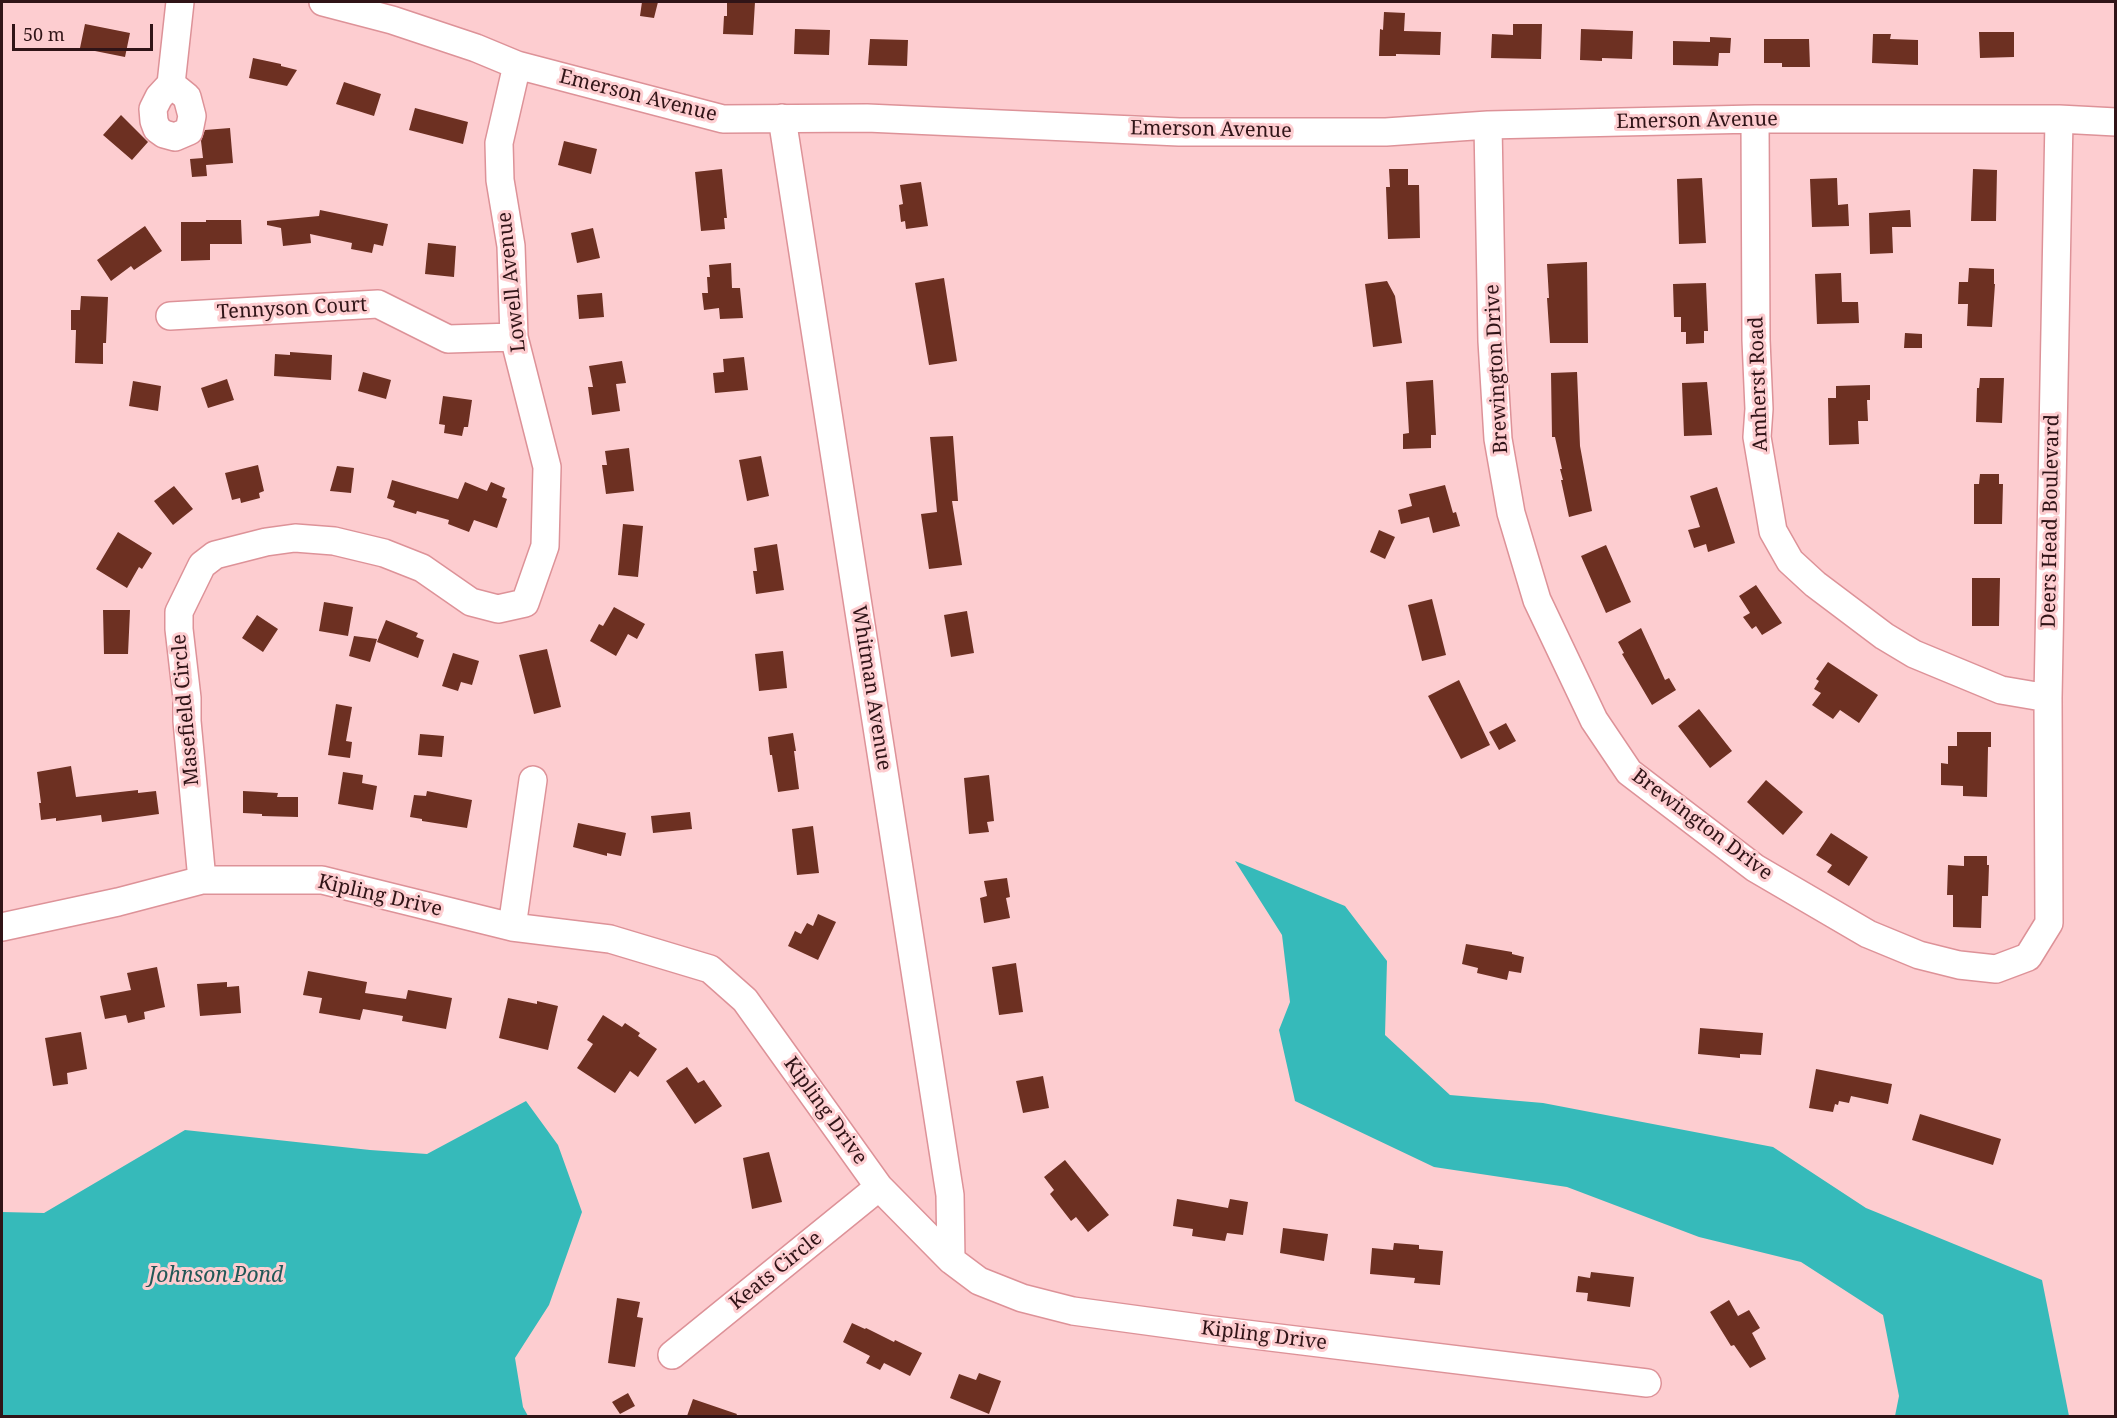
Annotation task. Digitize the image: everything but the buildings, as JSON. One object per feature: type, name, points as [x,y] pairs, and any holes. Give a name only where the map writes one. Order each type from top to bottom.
[{"type":"street","points":[[171,84],[180,2]]},
{"type":"street","name":"Emerson Avenue","points":[[323,2],[403,24],[476,48],[517,65],[723,119],[867,118],[1179,132],[1386,132],[1488,125],[1755,119],[2059,119],[2115,122]]},
{"type":"street","name":"Lowell Avenue","points":[[517,65],[499,143],[500,180],[511,246],[514,337],[547,467],[545,546],[525,603]]},
{"type":"street","name":"Whitman Avenue","points":[[782,118],[950,1195],[951,1260]]},
{"type":"street","name":"Amherst Road","points":[[1755,119],[1756,340],[1759,409],[1757,437],[1773,531],[1790,561],[1815,584],[1894,642],[1914,654],[2001,690],[2048,698]]},
{"type":"street","name":"Deers Head Boulevard","points":[[2049,924],[2048,698],[2059,119]]},
{"type":"street","name":"Brewington Drive","points":[[1488,125],[1492,340],[1498,439],[1511,513],[1537,600],[1594,720],[1629,772],[1755,868],[1868,934],[1919,955],[1959,965],[1996,969],[2028,957],[2049,924]]},
{"type":"street","name":"Tennyson Court","points":[[170,316],[378,304],[448,339],[514,337]]},
{"type":"street","name":"Masefield Circle","points":[[202,880],[187,721],[187,698],[178,629],[179,612],[202,565],[215,555],[266,542],[296,538],[334,542],[384,553],[422,568],[471,602],[498,609],[525,603]]},
{"type":"street","points":[[512,927],[533,780]]},
{"type":"street","name":"Kipling Drive","points":[[2,927],[118,902],[202,880],[322,880],[512,927],[610,939],[710,969],[746,1000],[879,1187],[951,1260],[978,1281],[1022,1298],[1073,1311],[1225,1332],[1647,1383]]},
{"type":"street","name":"Keats Circle","points":[[672,1355],[879,1187]]},
{"type":"water","points":[[1235,861],[1345,906],[1387,961],[1385,1035],[1450,1095],[1543,1103],[1773,1147],[1866,1208],[2042,1280],[2069,1416],[1895,1416],[1899,1396],[1883,1315],[1801,1262],[1699,1237],[1567,1187],[1434,1167],[1295,1101],[1279,1030],[1290,1002],[1282,935]]},
{"type":"water","name":"Johnson Pond","points":[[526,1101],[558,1145],[582,1212],[549,1305],[515,1358],[523,1407],[528,1416],[2,1416],[2,1212],[44,1213],[185,1130],[427,1154]]}]
